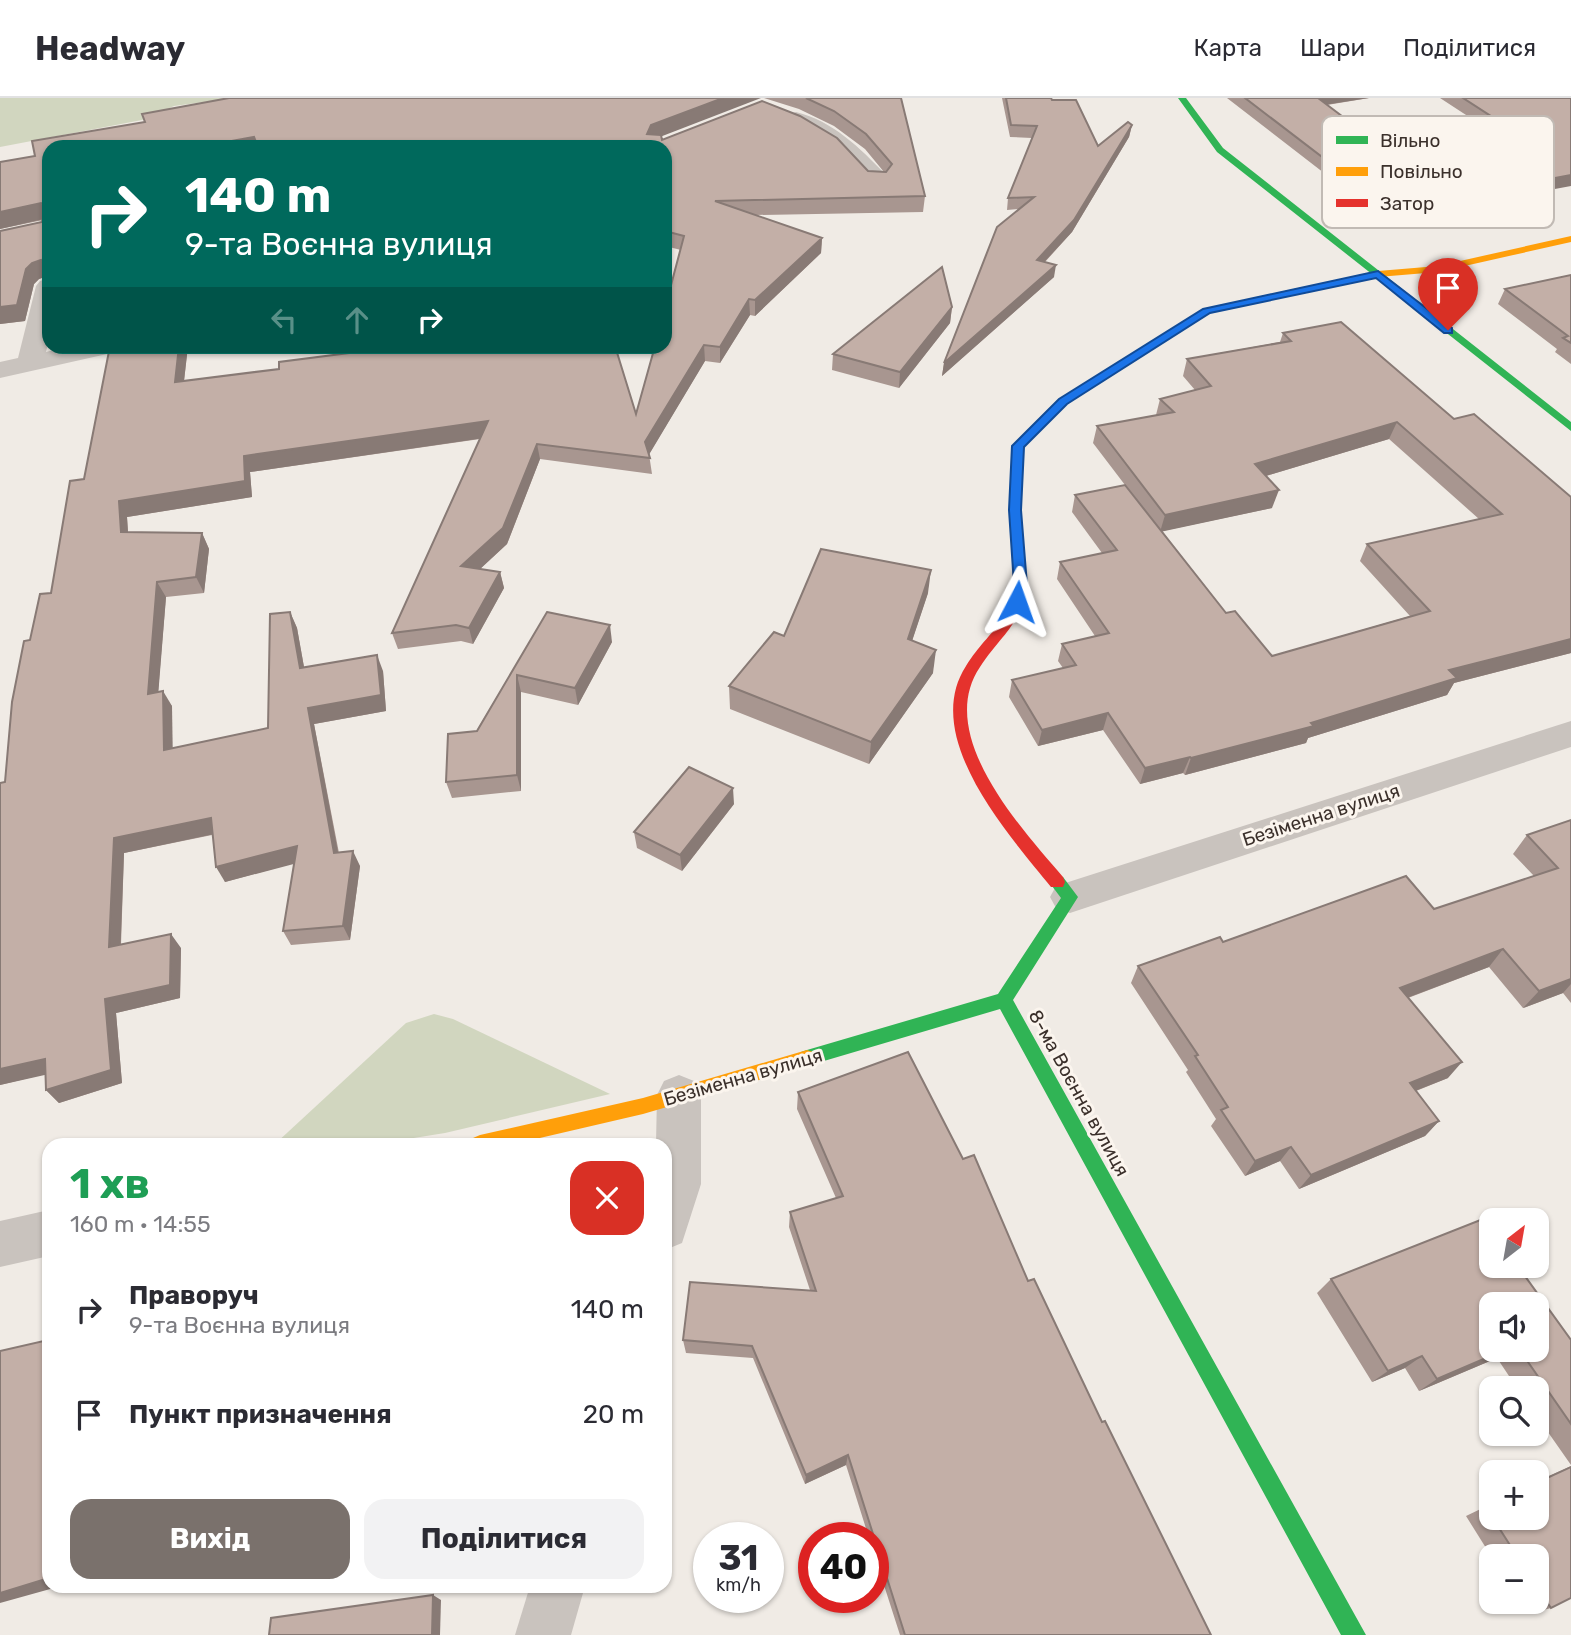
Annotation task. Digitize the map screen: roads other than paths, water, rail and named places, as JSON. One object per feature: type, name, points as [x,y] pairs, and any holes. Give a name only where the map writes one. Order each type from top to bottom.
[{"type":"street","points":[[1182,98],[1220,150],[1571,428]]},
{"type":"street","points":[[774,110],[809,123],[846,146],[877,179]]},
{"type":"street","points":[[1070,897],[1011,826],[968,755],[957,709],[969,672],[1013,619],[1020,585],[1015,510],[1018,446],[1063,401],[1207,311],[1378,274],[1438,269],[1571,239]]},
{"type":"street","points":[[30,363],[42,314]]},
{"type":"street","points":[[0,370],[71,354]]},
{"type":"street","name":"Безіменна вулиця","points":[[1070,897],[1571,734]]},
{"type":"street","name":"8-ма Воєнна вулиця","points":[[1070,897],[1004,1000],[1354,1635]]},
{"type":"street","name":"Безіменна вулиця","points":[[504,1138],[679,1095],[1004,1000]]},
{"type":"street","points":[[672,1204],[678,1184],[679,1095]]},
{"type":"street","points":[[0,1244],[42,1235]]},
{"type":"street","points":[[543,1635],[556,1593]]}]
